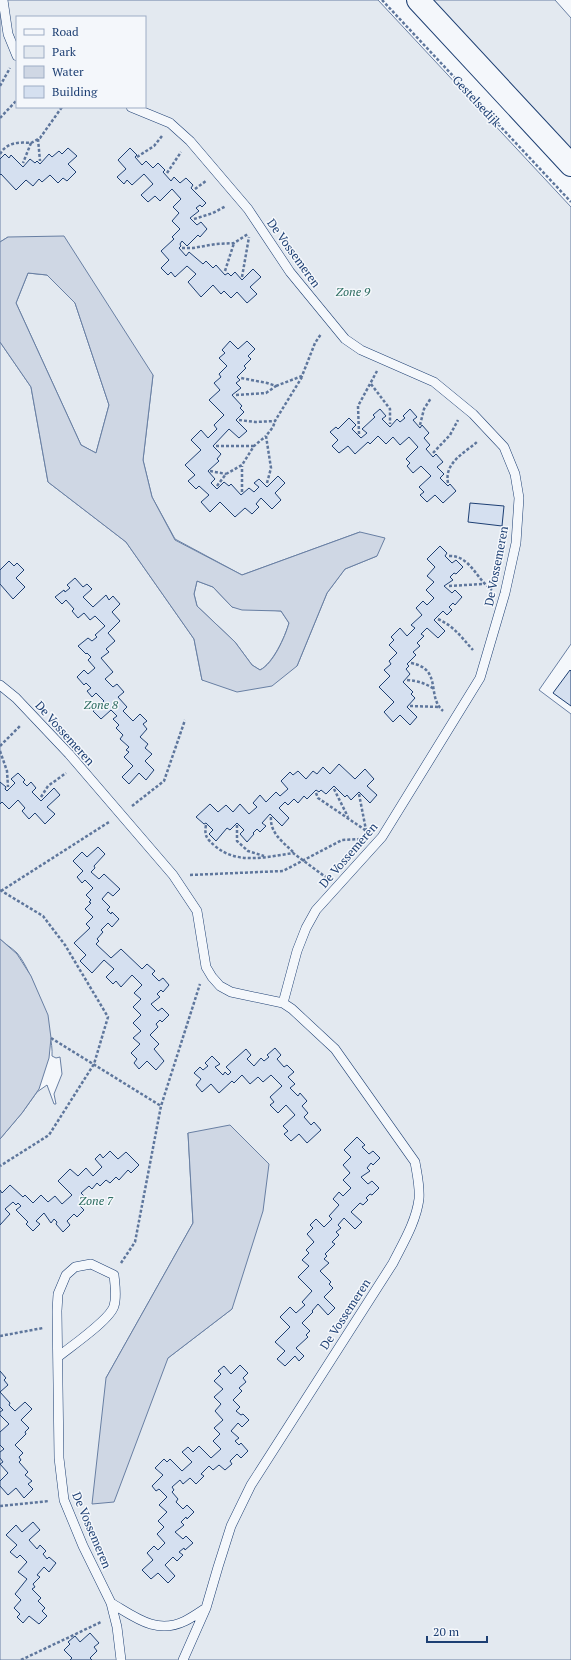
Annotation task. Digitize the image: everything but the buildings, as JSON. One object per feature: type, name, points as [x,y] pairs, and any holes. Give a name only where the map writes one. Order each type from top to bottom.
[{"type":"main road","points":[[418,0],[571,165]]},
{"type":"lane","points":[[3,0],[8,34],[16,53]]},
{"type":"lane","name":"De Vossemeren","points":[[132,108],[172,124],[188,140],[248,209],[290,272],[345,339],[361,350],[434,382],[466,408],[504,447],[516,474],[519,498],[516,543],[504,599],[480,678],[377,838],[316,910],[306,928],[297,951],[283,1003]]},
{"type":"lane","name":"De Vossemeren","points":[[0,685],[16,698],[79,765],[173,875],[197,911],[206,967],[212,977],[220,986],[231,992],[283,1003],[292,1009],[335,1049],[415,1162],[419,1179],[419,1199],[409,1232],[392,1262],[252,1485],[232,1526],[206,1608],[183,1660]]},
{"type":"lane","name":"De Vossemeren","points":[[114,1275],[91,1264],[75,1267],[66,1275],[58,1294],[59,1458],[64,1500],[83,1546],[111,1603],[121,1660]]},
{"type":"lane","points":[[58,1357],[103,1322],[114,1308],[116,1289],[114,1275]]},
{"type":"lane","points":[[111,1603],[147,1624],[165,1627],[185,1621],[206,1608]]},
{"type":"path","name":"Gestelsedijk","points":[[382,0],[571,202]]},
{"type":"path","points":[[0,86],[16,57]]},
{"type":"path","points":[[0,118],[16,101]]},
{"type":"path","points":[[0,154],[4,148],[9,145],[19,142],[31,143],[38,139],[61,108]]},
{"type":"path","points":[[137,157],[154,146],[172,124]]},
{"type":"path","points":[[38,139],[40,161]]},
{"type":"path","points":[[167,173],[188,140]]},
{"type":"path","points":[[23,163],[31,143]]},
{"type":"path","points":[[194,219],[213,213],[238,197]]},
{"type":"path","points":[[182,248],[234,243],[250,233],[242,276]]},
{"type":"path","points":[[225,271],[234,243]]},
{"type":"path","points":[[217,486],[226,474],[242,465],[254,446],[266,436],[273,427],[275,421],[302,376],[315,343],[331,321]]},
{"type":"path","points":[[359,434],[358,406],[383,360]]},
{"type":"path","points":[[236,395],[266,393],[276,386],[302,376]]},
{"type":"path","points":[[241,378],[267,382],[276,386]]},
{"type":"path","points":[[371,384],[390,409],[390,424]]},
{"type":"path","points":[[420,425],[424,409],[440,387]]},
{"type":"path","points":[[433,453],[450,435],[455,424],[466,408]]},
{"type":"path","points":[[238,420],[255,422],[275,421]]},
{"type":"path","points":[[448,483],[446,475],[456,459],[489,431]]},
{"type":"path","points":[[266,436],[271,468],[267,483]]},
{"type":"path","points":[[216,446],[254,446]]},
{"type":"path","points":[[242,465],[242,492]]},
{"type":"path","points":[[210,471],[226,474]]},
{"type":"path","points":[[449,556],[456,556],[469,564],[483,584],[504,599]]},
{"type":"path","points":[[449,586],[483,584]]},
{"type":"path","points":[[438,619],[447,623],[458,632],[471,648],[485,660]]},
{"type":"path","points":[[411,663],[420,664],[429,672],[433,681],[439,707],[453,720]]},
{"type":"path","points":[[407,680],[425,683],[434,689]]},
{"type":"path","points":[[410,706],[439,707]]},
{"type":"path","points":[[0,746],[32,715]]},
{"type":"path","points":[[0,751],[7,771],[8,787]]},
{"type":"path","points":[[41,797],[48,786],[79,765]]},
{"type":"path","points":[[334,789],[349,819]]},
{"type":"path","points":[[316,793],[318,798],[377,838]]},
{"type":"path","points":[[359,794],[366,830]]},
{"type":"path","points":[[271,817],[270,824],[274,833],[293,852],[337,887]]},
{"type":"path","points":[[206,825],[206,838],[224,854],[251,859],[293,852]]},
{"type":"path","points":[[237,825],[237,841],[248,851],[266,857]]},
{"type":"path","points":[[173,875],[283,872],[342,840],[377,838]]},
{"type":"path","points":[[0,890],[43,916],[66,945],[108,1017],[94,1064],[49,1135],[0,1166]]},
{"type":"path","points":[[114,1275],[135,1242],[161,1106],[206,967]]},
{"type":"path","points":[[52,1038],[161,1106]]},
{"type":"path","points":[[0,1336],[57,1326]]},
{"type":"path","points":[[0,1506],[64,1500]]},
{"type":"path","points":[[21,1660],[114,1616]]},
{"type":"green space","points":[[0,0],[378,0],[571,207],[571,644],[539,690],[571,714],[571,1660],[0,1660],[0,1139],[22,1113],[37,1092],[47,1085],[54,1104],[56,1104],[54,1094],[62,1074],[60,1057],[56,1058],[52,1056],[52,1046],[46,1018],[29,973],[17,953],[0,939],[0,342],[31,387],[48,482],[126,542],[194,639],[202,680],[297,666],[327,593],[345,569],[377,556],[360,532],[242,575],[175,539],[152,497],[143,460],[153,375],[8,237],[0,242]],"holes":[[[188,1133],[232,1309],[168,1358],[106,1378],[193,1223]]]},
{"type":"green space","points":[[433,0],[555,0],[571,18],[571,149]]},
{"type":"green space","points":[[28,273],[47,275],[75,303],[109,405],[96,453],[81,445],[16,303]]},
{"type":"green space","points":[[197,581],[213,587],[232,607],[281,611],[289,623],[278,649],[265,667],[260,670],[252,665],[235,642],[197,606],[194,594]]},
{"type":"water","points":[[64,236],[153,375],[143,460],[152,497],[175,540],[242,575],[360,532],[385,538],[377,556],[345,569],[327,593],[297,666],[272,686],[237,692],[202,680],[194,639],[126,542],[48,482],[31,387],[0,342],[0,242],[8,237]],"holes":[[[28,273],[47,275],[75,303],[109,405],[96,453],[81,445],[16,303]],[[197,581],[213,587],[232,607],[242,610],[281,611],[289,623],[278,650],[265,667],[260,670],[252,665],[235,642],[197,606],[194,594]]]},
{"type":"water","points":[[0,939],[17,954],[31,976],[48,1015],[51,1038],[49,1058],[39,1089],[22,1113],[0,1139]]},
{"type":"water","points":[[230,1125],[269,1164],[263,1211],[232,1309],[168,1358],[114,1502],[92,1504],[106,1378],[193,1223],[188,1133]]},
{"type":"park label","name":"Zone 9","points":[[353,291]]},
{"type":"park label","name":"Zone 8","points":[[101,704]]},
{"type":"park label","name":"Zone 7","points":[[96,1200]]}]
